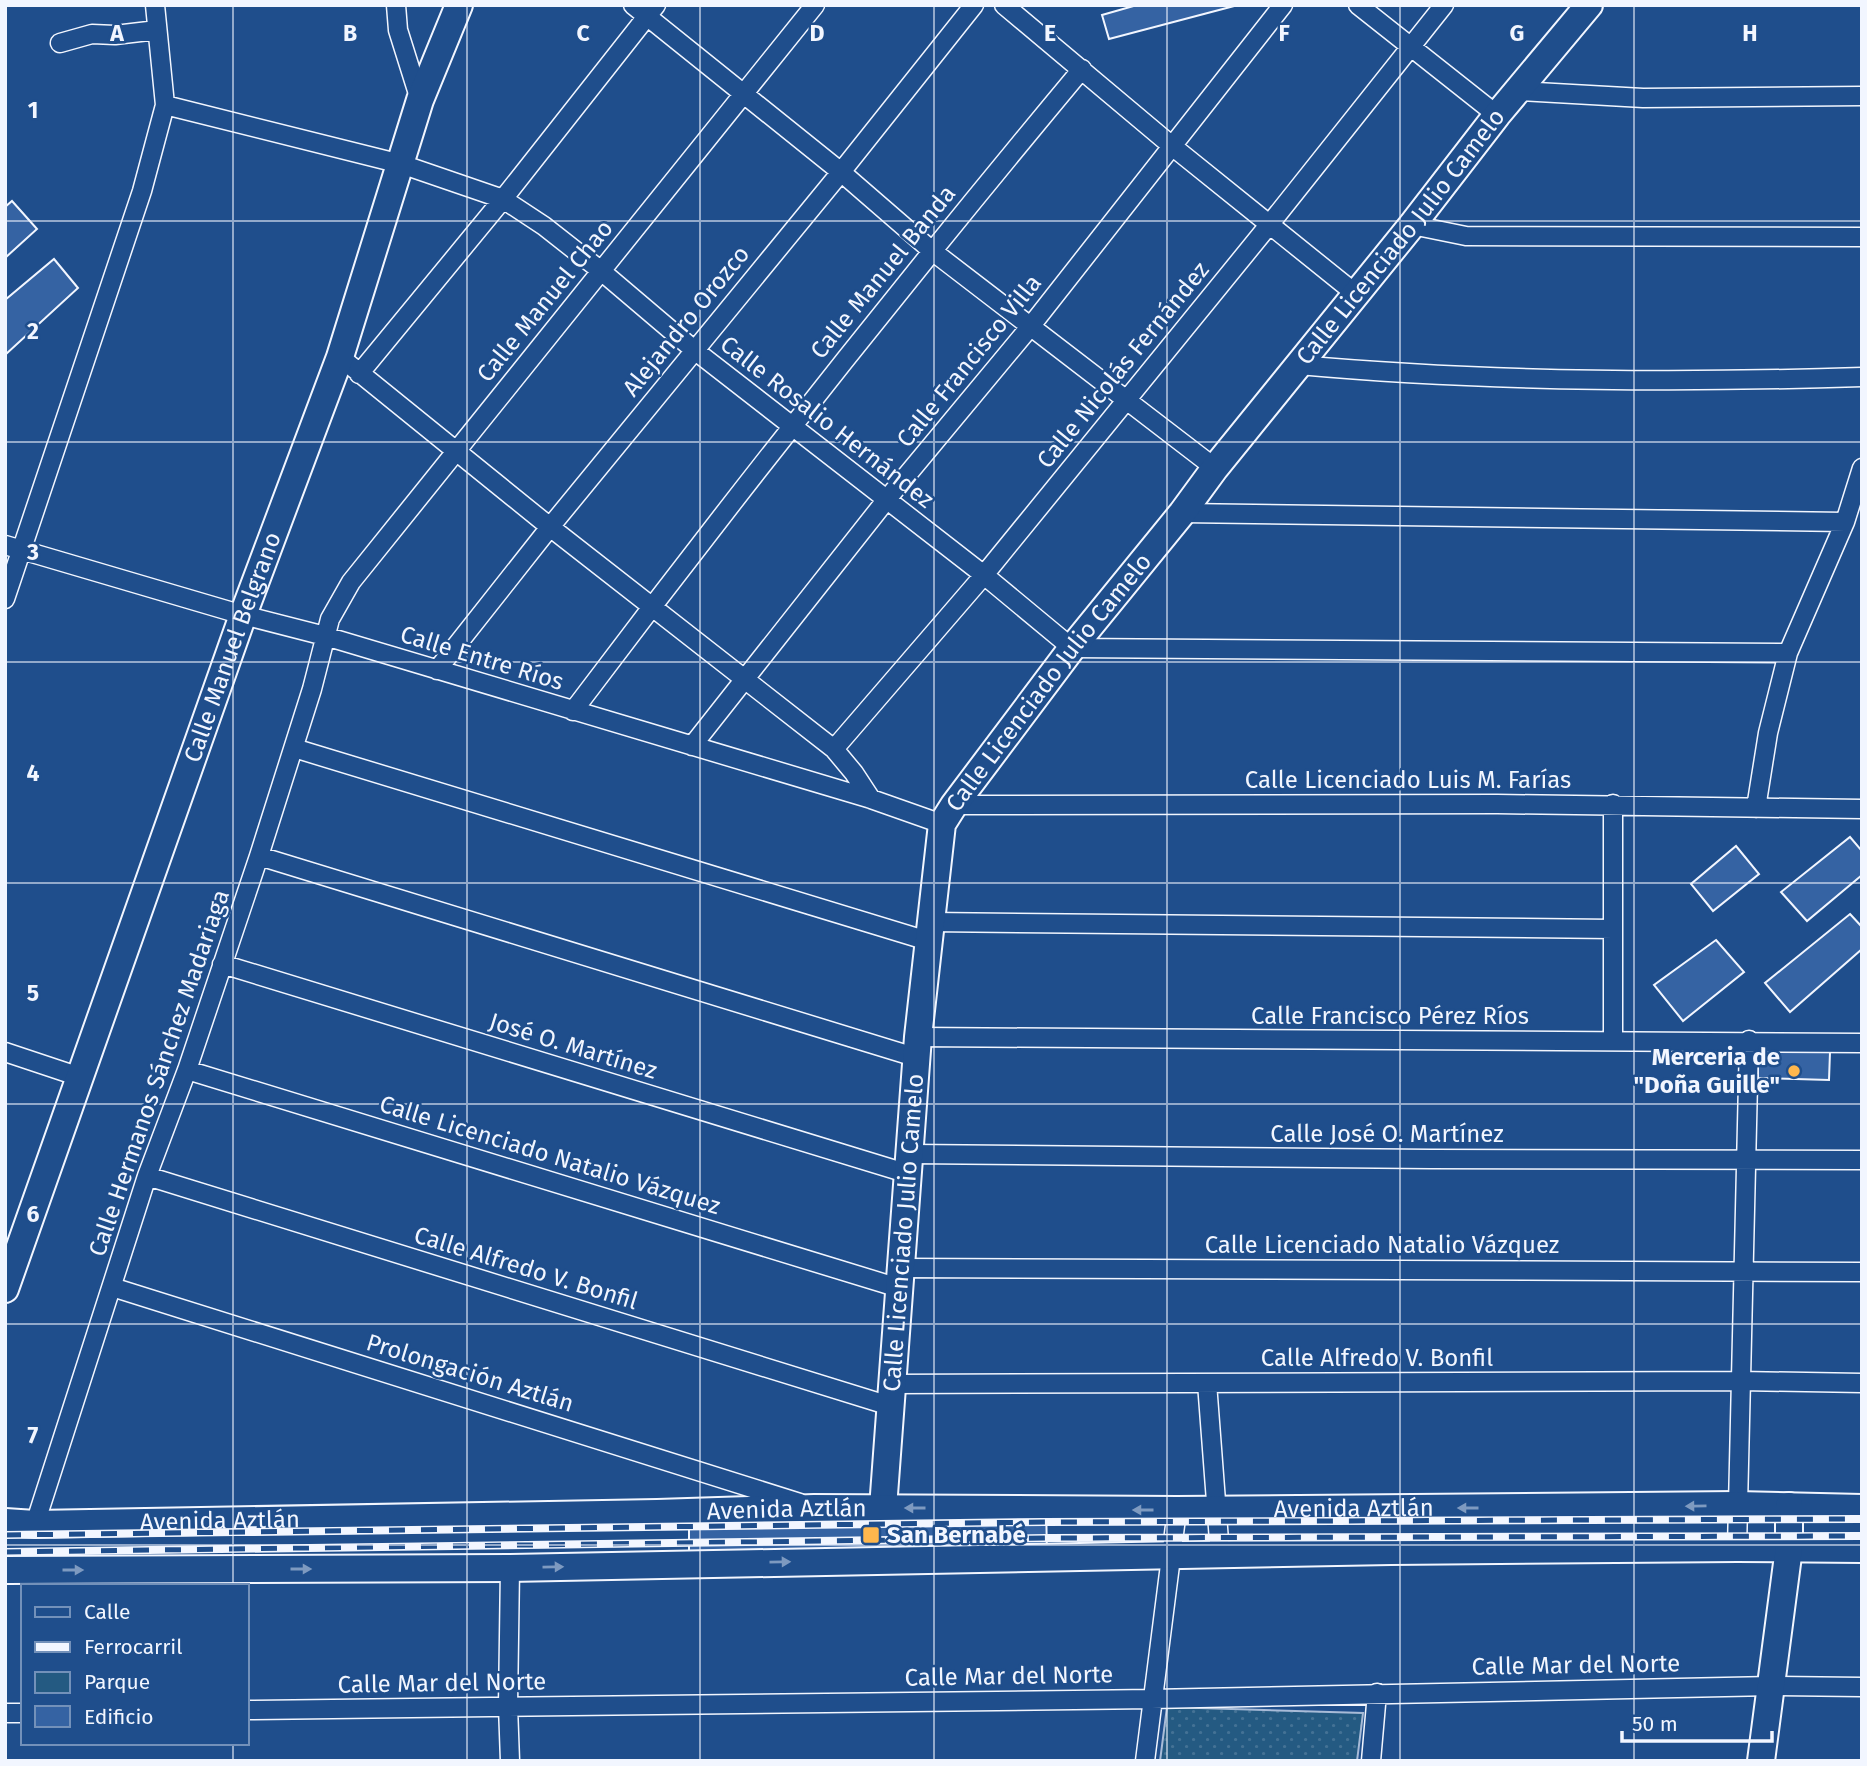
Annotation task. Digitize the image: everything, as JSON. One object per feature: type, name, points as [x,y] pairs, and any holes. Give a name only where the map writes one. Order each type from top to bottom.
[{"type":"main road","name":"Calle Manuel Belgrano","points":[[5,1289],[243,615],[340,357],[420,100],[459,5]]},
{"type":"main road","name":"Calle Licenciado Julio Camelo","points":[[883,1508],[918,1048],[929,932],[948,815],[1072,649],[1215,468],[1412,225],[1497,115],[1520,91],[1589,5]]},
{"type":"main road","name":"Avenida Aztlán","points":[[5,1522],[35,1524],[814,1508],[1218,1510],[1737,1505],[1862,1508]]},
{"type":"main road","points":[[1761,1761],[1789,1548],[1789,1506]]},
{"type":"main road","name":"Avenida Aztlán","points":[[5,1570],[510,1567],[1220,1554],[1862,1549]]},
{"type":"street","points":[[5,599],[14,548],[142,191],[165,105],[155,5]]},
{"type":"street","points":[[396,5],[398,30],[420,100]]},
{"type":"street","name":"Calle Manuel Chao","points":[[325,636],[330,619],[351,582],[815,5]]},
{"type":"street","name":"Alejandro Orozco","points":[[437,670],[693,349],[841,172],[974,5]]},
{"type":"street","points":[[1004,5],[1172,146],[1356,294]]},
{"type":"street","name":"Calle Francisco Villa","points":[[692,746],[887,499],[1030,327],[1283,5]]},
{"type":"street","points":[[1358,5],[1497,115]]},
{"type":"street","name":"Calle Nicolás Fernández","points":[[834,749],[984,575],[1444,5]]},
{"type":"street","points":[[359,374],[503,199],[645,9],[931,250],[1215,468]]},
{"type":"street","points":[[60,43],[92,34],[115,35],[158,30]]},
{"type":"street","name":"Calle Manuel Banda","points":[[573,711],[792,424],[931,250],[1082,69]]},
{"type":"street","points":[[1520,91],[1643,98],[1862,96]]},
{"type":"street","name":"Calle Rosalio Hernández","points":[[165,105],[401,164],[503,199],[544,226],[600,270],[693,349],[984,575],[1072,649]]},
{"type":"street","points":[[1412,225],[1466,236],[1862,237]]},
{"type":"street","points":[[340,357],[550,527],[834,749],[871,799]]},
{"type":"street","points":[[1299,365],[1406,374],[1604,380],[1862,377]]},
{"type":"street","points":[[1756,808],[1768,733],[1788,653],[1844,522],[1862,468]]},
{"type":"street","points":[[1182,513],[1844,522]]},
{"type":"street","name":"Calle Entre Ríos","points":[[14,548],[243,615],[325,636],[871,799],[948,815]]},
{"type":"street","name":"Calle Hermanos Sánchez Madariaga","points":[[35,1524],[146,1176],[187,1070],[260,856],[325,636]]},
{"type":"street","points":[[1072,649],[1788,653]]},
{"type":"street","points":[[294,748],[929,932],[1613,929]]},
{"type":"street","points":[[1613,804],[1613,1041]]},
{"type":"street","name":"Calle Licenciado Luis M. Farías","points":[[948,815],[1613,804],[1862,809]]},
{"type":"street","name":"Calle Francisco Pérez Ríos","points":[[260,856],[918,1048],[1749,1040],[1862,1043]]},
{"type":"street","name":"José O. Martínez","points":[[222,964],[910,1164]]},
{"type":"street","points":[[1737,1548],[1749,1040]]},
{"type":"street","points":[[5,1052],[80,1077]]},
{"type":"street","name":"Calle Licenciado Natalio Vázquez","points":[[187,1070],[901,1278],[1862,1272]]},
{"type":"street","name":"Calle José O. Martínez","points":[[910,1164],[1431,1159],[1862,1160]]},
{"type":"street","name":"Calle Alfredo V. Bonfil","points":[[146,1176],[892,1395],[1207,1382],[1862,1383]]},
{"type":"street","name":"Prolongación Aztlán","points":[[112,1287],[814,1508]]},
{"type":"street","points":[[1207,1382],[1220,1554]]},
{"type":"street","points":[[1145,1761],[1177,1510]]},
{"type":"street","points":[[510,1567],[510,1761]]},
{"type":"street","name":"Calle Mar del Norte","points":[[248,1710],[1152,1699],[1772,1686],[1862,1688]]},
{"type":"street","points":[[1371,1761],[1377,1693]]},
{"type":"green space","points":[[1167,1707],[1363,1713],[1357,1761],[1160,1761]]},
{"type":"building","points":[[1137,5],[1238,5],[1109,39],[1102,15]]},
{"type":"building","points":[[12,201],[37,229],[5,258],[5,207]]},
{"type":"building","points":[[54,259],[78,288],[5,355],[5,300]]},
{"type":"building","points":[[1850,837],[1862,851],[1862,875],[1807,921],[1781,892]]},
{"type":"building","points":[[1736,846],[1759,874],[1713,911],[1691,884]]},
{"type":"building","points":[[1850,914],[1862,927],[1862,949],[1790,1012],[1765,983]]},
{"type":"building","points":[[1716,940],[1744,972],[1683,1021],[1654,985]]},
{"type":"building","name":"Merceria de \"Doña Guille\"","points":[[1758,1050],[1830,1052],[1829,1080],[1758,1078]]},
{"type":"building","points":[[1046,1502],[1047,1556],[689,1561],[689,1508]]},
{"type":"railway","points":[[5,1535],[1044,1522],[1862,1519]]},
{"type":"railway","points":[[5,1552],[1045,1538],[1862,1536]]},
{"type":"place","name":"Merceria de \"Doña Guille\"","points":[[1794,1071]]},
{"type":"place","name":"San Bernabé","points":[[871,1535]]}]
